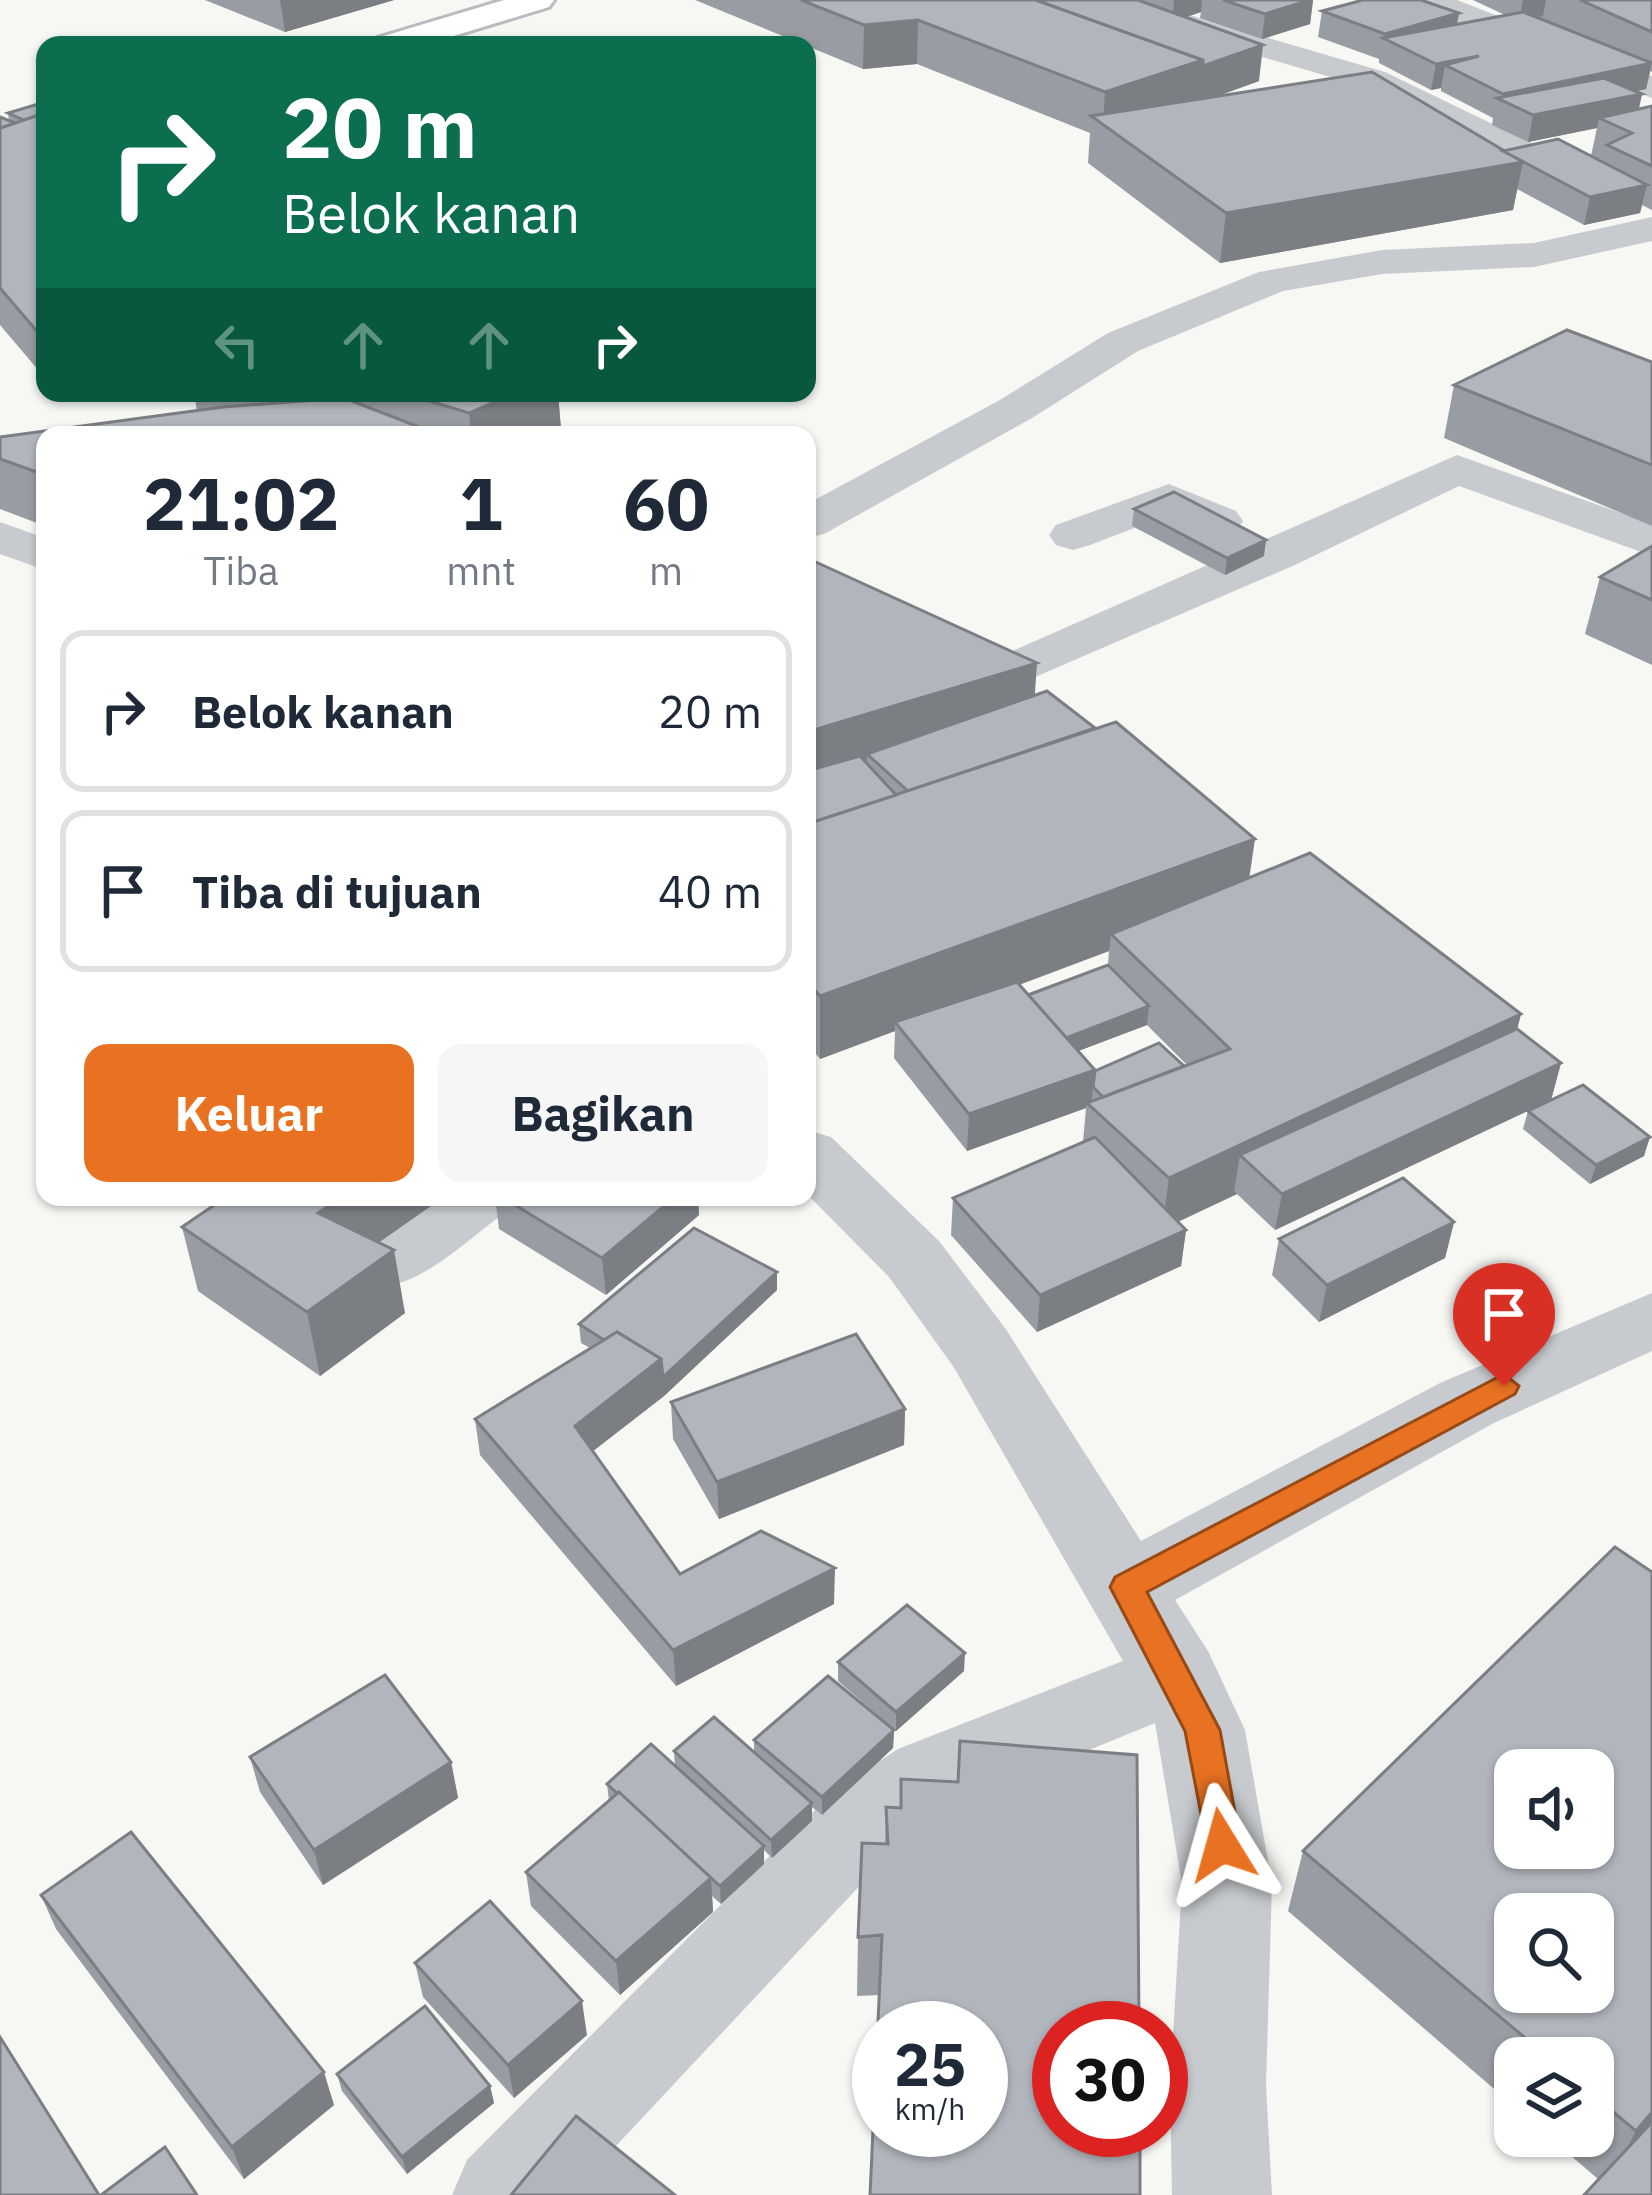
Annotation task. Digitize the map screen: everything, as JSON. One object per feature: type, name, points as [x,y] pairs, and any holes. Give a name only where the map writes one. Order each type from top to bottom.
[{"type":"main road","points":[[419,36],[538,0]]},
{"type":"street","points":[[1103,0],[1373,79],[1529,156]]},
{"type":"street","points":[[1428,0],[1652,88]]},
{"type":"street","points":[[816,519],[1044,393],[1123,342],[1273,281],[1382,262],[1534,255],[1652,229]]},
{"type":"street","points":[[816,594],[971,673],[998,677],[1280,554],[1457,469],[1652,541]]},
{"type":"street","points":[[1073,535],[1169,498],[1280,554]]},
{"type":"street","points":[[0,536],[36,551]]},
{"type":"street","points":[[816,1163],[945,1298],[1127,1587],[1178,1676],[1202,1730],[1227,1884],[1218,2086],[1222,2195]]},
{"type":"street","points":[[377,1266],[466,1206]]},
{"type":"street","points":[[1127,1587],[1467,1402],[1652,1320]]},
{"type":"street","points":[[502,2195],[866,1818],[928,1775],[1178,1676]]},
{"type":"building","points":[[801,0],[1036,0],[1203,60],[1105,92],[918,20],[864,25]]},
{"type":"building","points":[[1036,0],[1138,0],[1263,45],[1203,66],[1203,60]]},
{"type":"building","points":[[1223,0],[1310,0],[1265,14]]},
{"type":"building","points":[[1363,0],[1421,0],[1459,13],[1385,34],[1322,11]]},
{"type":"building","points":[[1580,0],[1652,0],[1652,32]]},
{"type":"building","points":[[1523,12],[1652,63],[1503,94],[1445,65],[1479,56],[1436,64],[1383,38]]},
{"type":"building","points":[[1372,72],[1523,162],[1226,213],[1091,116]]},
{"type":"building","points":[[1604,78],[1642,94],[1533,115],[1497,98]]},
{"type":"building","points":[[36,105],[36,116],[24,120],[8,113]]},
{"type":"building","points":[[1652,106],[1652,166],[1607,145],[1632,133],[1599,118]]},
{"type":"building","points":[[36,116],[36,330],[0,288],[0,128]]},
{"type":"building","points":[[1558,139],[1647,185],[1590,197],[1503,151]]},
{"type":"building","points":[[1567,330],[1652,362],[1652,465],[1454,385]]},
{"type":"building","points":[[354,402],[417,426],[82,426],[223,407]]},
{"type":"building","points":[[433,402],[495,402],[469,413]]},
{"type":"building","points":[[36,432],[36,472],[0,459],[0,437]]},
{"type":"building","points":[[1174,492],[1266,540],[1227,558],[1134,509]]},
{"type":"building","points":[[1652,546],[1652,600],[1600,577]]},
{"type":"building","points":[[816,562],[1037,663],[816,729]]},
{"type":"building","points":[[1047,691],[1095,728],[908,791],[867,754]]},
{"type":"building","points":[[1116,722],[1255,839],[820,996],[816,992],[816,821]]},
{"type":"building","points":[[860,756],[896,795],[816,821],[816,768]]},
{"type":"building","points":[[1310,853],[1521,1014],[1169,1178],[1087,1103],[1230,1049],[1111,934]]},
{"type":"building","points":[[1108,965],[1149,1006],[1066,1038],[1028,995]]},
{"type":"building","points":[[1017,982],[1095,1070],[969,1114],[895,1022]]},
{"type":"building","points":[[1517,1029],[1561,1063],[1282,1194],[1240,1155]]},
{"type":"building","points":[[1159,1043],[1184,1066],[1103,1097],[1093,1087],[1095,1071]]},
{"type":"building","points":[[1583,1085],[1650,1137],[1596,1165],[1528,1111]]},
{"type":"building","points":[[1095,1137],[1186,1230],[1040,1295],[953,1198]]},
{"type":"building","points":[[1403,1178],[1454,1222],[1327,1285],[1279,1239]]},
{"type":"building","points":[[213,1206],[328,1206],[318,1213],[394,1250],[307,1312],[182,1227]]},
{"type":"building","points":[[517,1206],[664,1206],[602,1258]]},
{"type":"building","points":[[694,1228],[777,1272],[663,1377],[661,1359],[617,1332],[604,1340],[579,1324]]},
{"type":"building","points":[[617,1332],[661,1359],[575,1426],[680,1574],[761,1531],[835,1568],[673,1650],[475,1419]]},
{"type":"building","points":[[856,1334],[905,1409],[717,1482],[671,1402]]},
{"type":"building","points":[[1615,1547],[1652,1572],[1652,2112],[1636,2131],[1614,2113],[1614,2037],[1524,2037],[1496,2013],[1614,2013],[1614,1893],[1494,1893],[1494,2012],[1303,1851]]},
{"type":"building","points":[[907,1605],[965,1653],[896,1712],[838,1662]]},
{"type":"building","points":[[385,1675],[451,1762],[314,1850],[250,1757]]},
{"type":"building","points":[[828,1676],[894,1730],[822,1797],[754,1740]]},
{"type":"building","points":[[714,1717],[812,1803],[771,1840],[674,1751]]},
{"type":"building","points":[[960,1741],[1137,1755],[1139,2001],[1032,2001],[1032,2157],[1140,2157],[1140,2195],[870,2195],[872,2157],[1008,2157],[1008,2001],[879,2001],[882,1935],[858,1937],[862,1843],[888,1844],[886,1807],[901,1808],[901,1779],[958,1782]]},
{"type":"building","points":[[651,1744],[764,1846],[720,1886],[607,1784]]},
{"type":"building","points":[[619,1792],[711,1878],[616,1961],[526,1872]]},
{"type":"building","points":[[131,1832],[324,2072],[232,2147],[41,1895]]},
{"type":"building","points":[[490,1901],[582,2001],[508,2065],[415,1963]]},
{"type":"building","points":[[425,2006],[490,2086],[402,2157],[337,2074]]},
{"type":"building","points":[[0,2037],[99,2195],[0,2195]]},
{"type":"building","points":[[576,2116],[675,2195],[511,2195]]},
{"type":"building","points":[[1652,2122],[1652,2195],[1584,2195]]},
{"type":"building","points":[[165,2147],[197,2195],[101,2195]]},
{"type":"route","points":[[1222,1845],[1202,1730],[1178,1676],[1127,1587],[1504,1386]]}]
